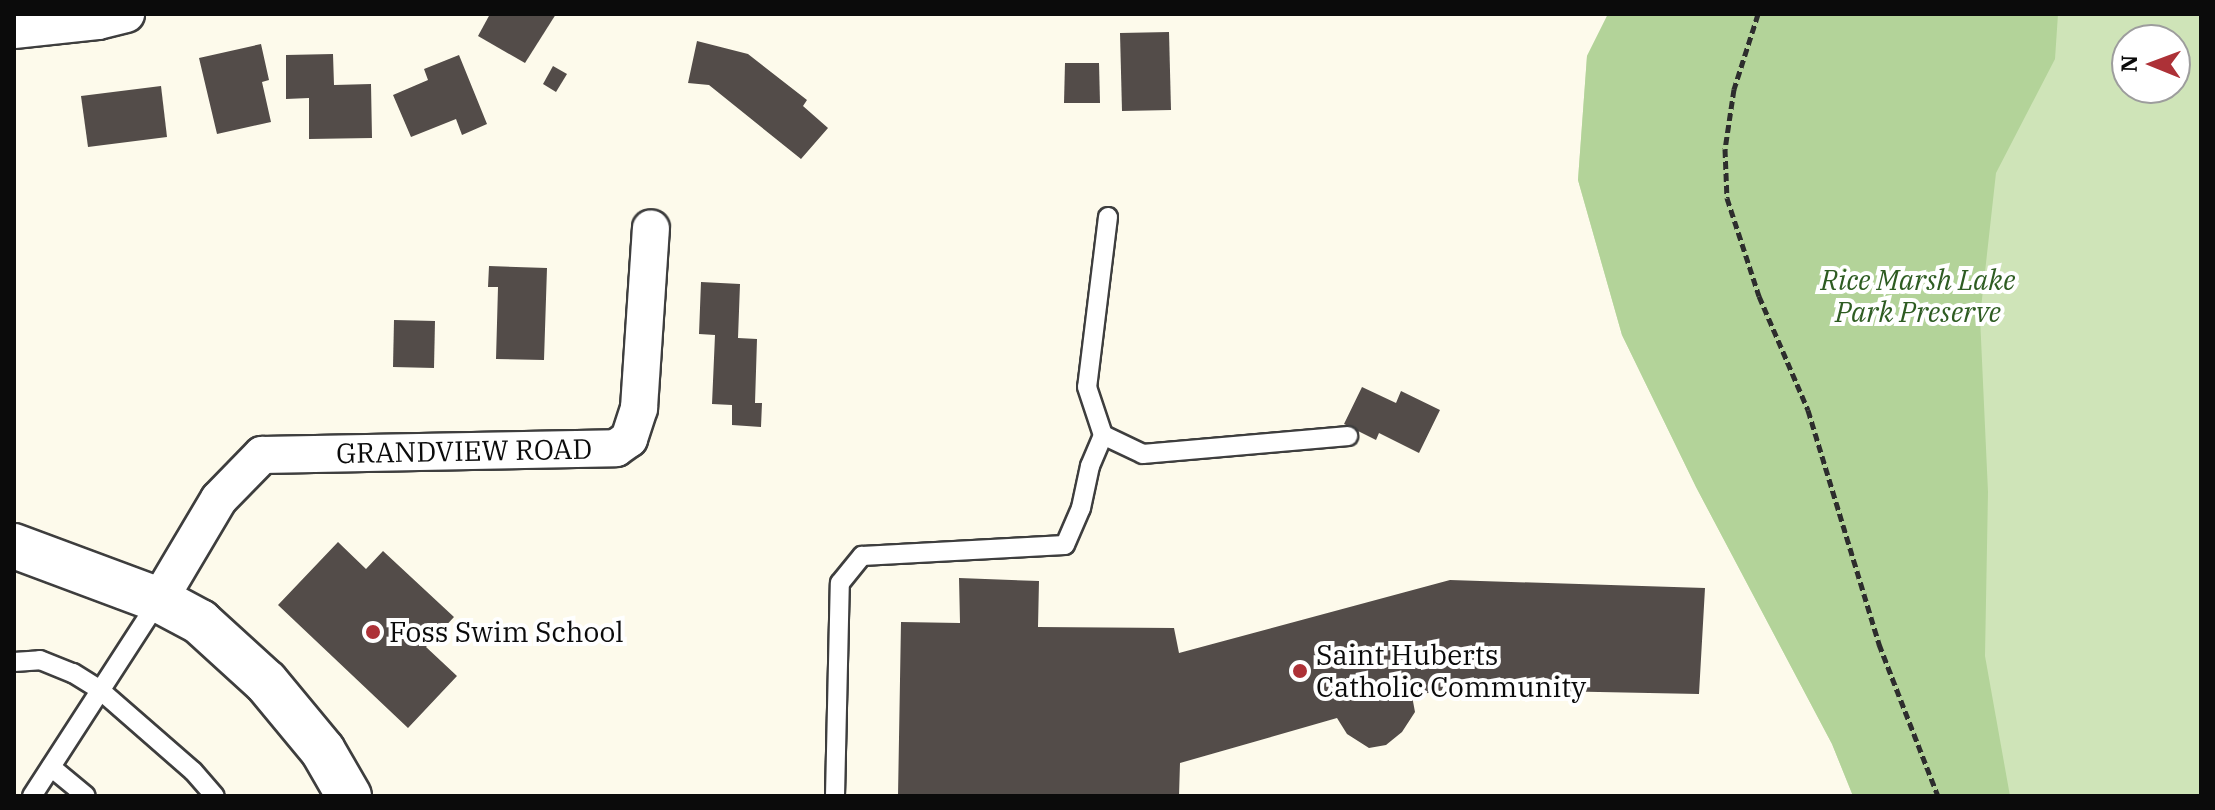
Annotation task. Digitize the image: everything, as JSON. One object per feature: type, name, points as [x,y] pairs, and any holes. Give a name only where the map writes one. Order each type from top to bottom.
[{"type":"street","points":[[16,26],[98,21],[126,14]]},
{"type":"street","name":"GRANDVIEW ROAD","points":[[159,600],[219,499],[262,455],[616,448],[629,439],[639,408],[651,228]]},
{"type":"street","points":[[14,515],[104,553],[159,600]]},
{"type":"street","points":[[14,546],[159,600],[200,622],[266,682],[323,751],[349,796]]},
{"type":"lane","points":[[835,796],[840,583],[862,556],[1065,545],[1081,508],[1090,466],[1103,435],[1087,387],[1108,217]]},
{"type":"lane","points":[[1103,435],[1143,454],[1348,436]]},
{"type":"lane","points":[[32,796],[159,600]]},
{"type":"lane","points":[[14,662],[40,660],[73,673],[100,690],[193,771],[215,796]]},
{"type":"lane","points":[[51,767],[86,796]]},
{"type":"path","points":[[1758,14],[1734,89],[1725,149],[1727,198],[1759,296],[1808,410],[1879,644],[1938,796]]},
{"type":"green space","name":"Rice Marsh Lake Park Preserve","points":[[1608,14],[2201,14],[2201,796],[1853,796],[1832,744],[1696,487],[1622,335],[1578,180],[1587,56]]},
{"type":"green space","name":"Rice Marsh Lake Park Preserve","points":[[1608,14],[2058,14],[2055,59],[1996,173],[1980,317],[1988,492],[1985,656],[2010,796],[1853,796],[1832,744],[1696,487],[1622,335],[1578,180],[1587,56]]},
{"type":"building","points":[[490,14],[556,14],[525,63],[478,36]]},
{"type":"building","points":[[1169,32],[1171,110],[1122,111],[1120,33]]},
{"type":"building","points":[[697,41],[748,54],[807,100],[803,106],[828,128],[801,159],[709,85],[688,83]]},
{"type":"building","points":[[261,44],[269,80],[262,82],[271,122],[217,134],[199,58]]},
{"type":"building","points":[[333,54],[334,85],[371,84],[372,138],[309,139],[309,98],[286,99],[286,55]]},
{"type":"building","points":[[459,55],[487,124],[462,135],[456,119],[411,137],[393,95],[428,80],[424,69]]},
{"type":"building","points":[[1065,63],[1099,63],[1100,103],[1064,103]]},
{"type":"building","points":[[553,66],[567,74],[556,92],[543,84]]},
{"type":"building","points":[[161,86],[167,137],[88,147],[81,96]]},
{"type":"building","points":[[489,266],[547,268],[544,360],[496,359],[498,287],[488,287]]},
{"type":"building","points":[[701,282],[740,284],[738,338],[757,339],[755,403],[762,403],[761,427],[732,425],[732,405],[712,404],[715,335],[699,334]]},
{"type":"building","points":[[394,320],[435,321],[434,368],[393,367]]},
{"type":"building","points":[[1362,387],[1396,403],[1401,391],[1440,410],[1419,453],[1379,433],[1376,440],[1344,424]]},
{"type":"building","name":"Foss Swim School","points":[[338,542],[366,569],[383,551],[454,617],[426,647],[457,676],[408,728],[278,605]]},
{"type":"building","name":"Saint Huberts Catholic Community","points":[[959,578],[1039,581],[1038,627],[1174,628],[1179,653],[1450,580],[1705,588],[1699,694],[1449,689],[1412,696],[1415,712],[1402,732],[1386,745],[1369,748],[1347,734],[1337,718],[1180,763],[1179,796],[898,796],[901,622],[960,623]]},
{"type":"place","name":"Foss Swim School","points":[[373,632]]},
{"type":"place","name":"Saint Huberts Catholic Community","points":[[1300,671]]}]
